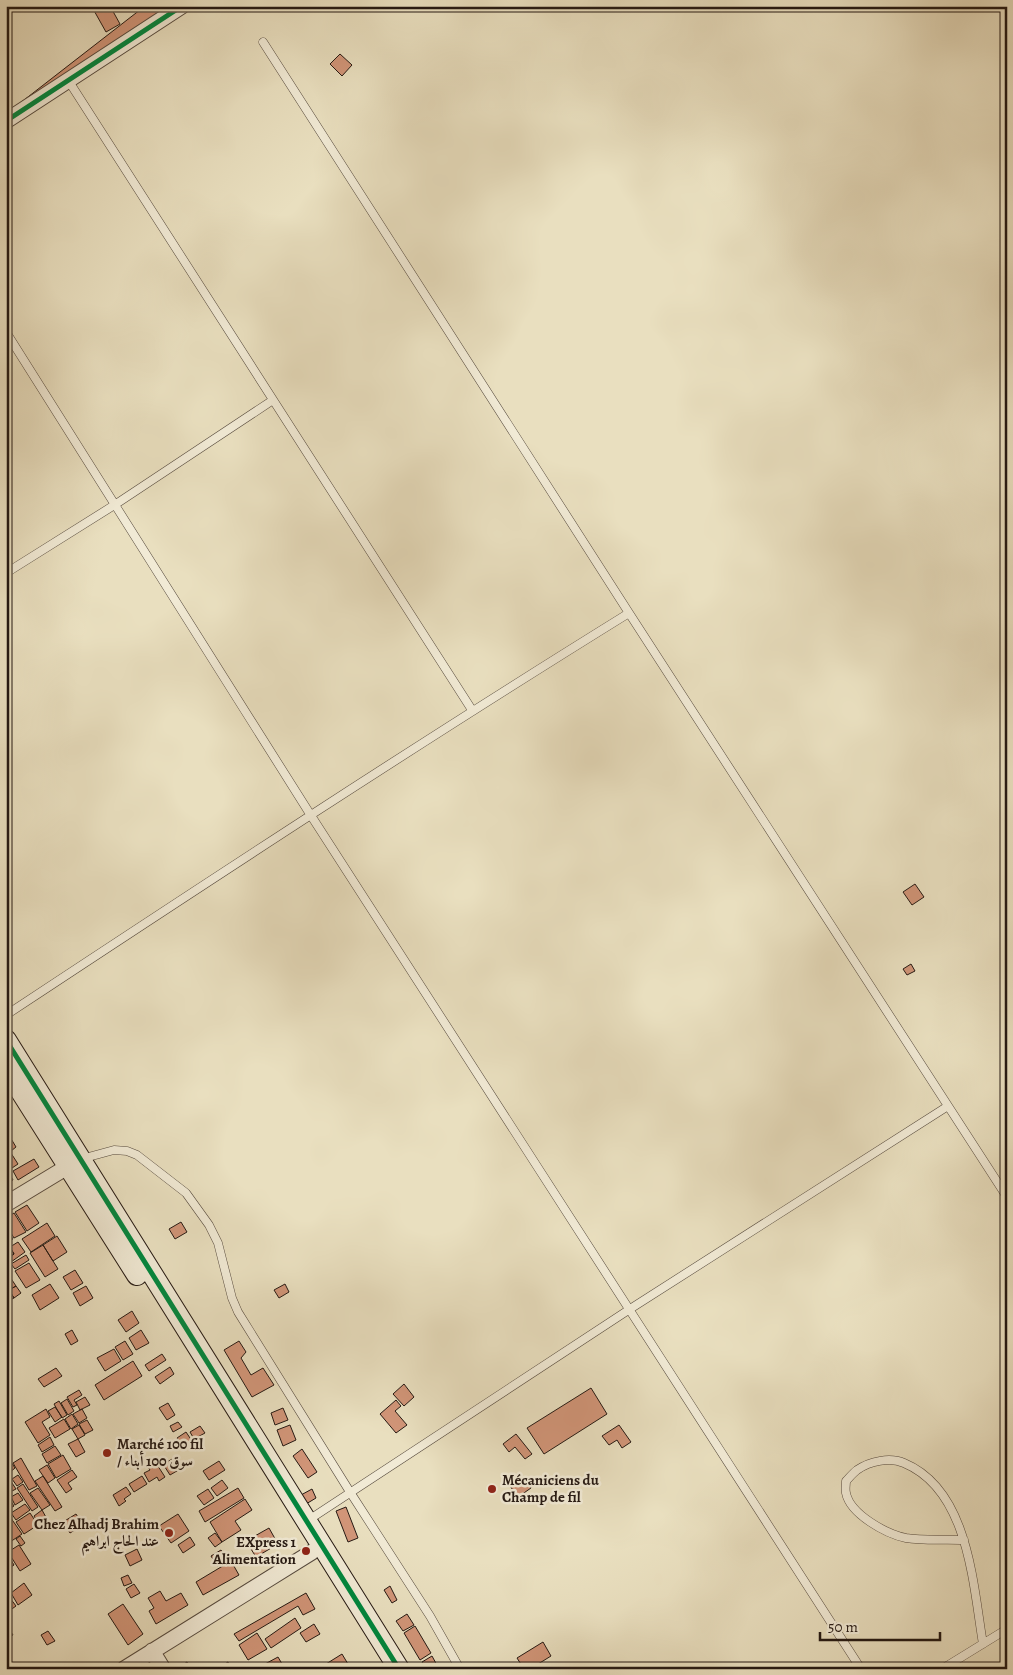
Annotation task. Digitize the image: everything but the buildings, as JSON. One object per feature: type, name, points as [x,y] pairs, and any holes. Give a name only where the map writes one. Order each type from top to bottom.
[{"type":"street","points":[[6,121],[182,6]]},
{"type":"street","points":[[6,1040],[75,1162],[312,1552],[386,1669]]},
{"type":"street","points":[[6,1068],[75,1162],[307,1521],[399,1669]]},
{"type":"street","points":[[6,1204],[75,1162]]},
{"type":"street","points":[[124,1669],[312,1552]]},
{"type":"street","points":[[152,1651],[163,1669]]},
{"type":"lane","points":[[262,42],[1007,1197]]},
{"type":"lane","points":[[68,80],[472,710]]},
{"type":"lane","points":[[6,332],[310,814],[861,1669]]},
{"type":"lane","points":[[6,573],[116,504],[273,400]]},
{"type":"lane","points":[[6,1015],[310,814],[472,710],[629,613]]},
{"type":"lane","points":[[307,1521],[630,1308],[948,1106]]},
{"type":"lane","points":[[75,1162],[114,1150],[127,1151],[137,1155],[186,1193],[209,1225],[218,1243],[232,1298],[238,1312],[430,1616],[460,1669]]},
{"type":"lane","points":[[964,1540],[906,1538],[885,1531],[865,1518],[852,1506],[846,1493],[846,1481],[856,1470],[876,1462],[895,1460],[916,1468],[937,1487],[956,1518],[968,1550],[983,1644]]},
{"type":"lane","points":[[942,1669],[1007,1629]]},
{"type":"cycle path","points":[[6,121],[182,6]]},
{"type":"cycle path","points":[[6,1040],[399,1669]]},
{"type":"place","name":"Marché 100 fil / سوق 100 أبناء","points":[[107,1453]]},
{"type":"place","name":"Mécaniciens du Champ de fil","points":[[492,1489]]},
{"type":"place","name":"Chez Alhadj Brahim عند الحاج ابراهيم","points":[[169,1533]]},
{"type":"place","name":"EXpress 1 Alimentation","points":[[306,1551]]}]
